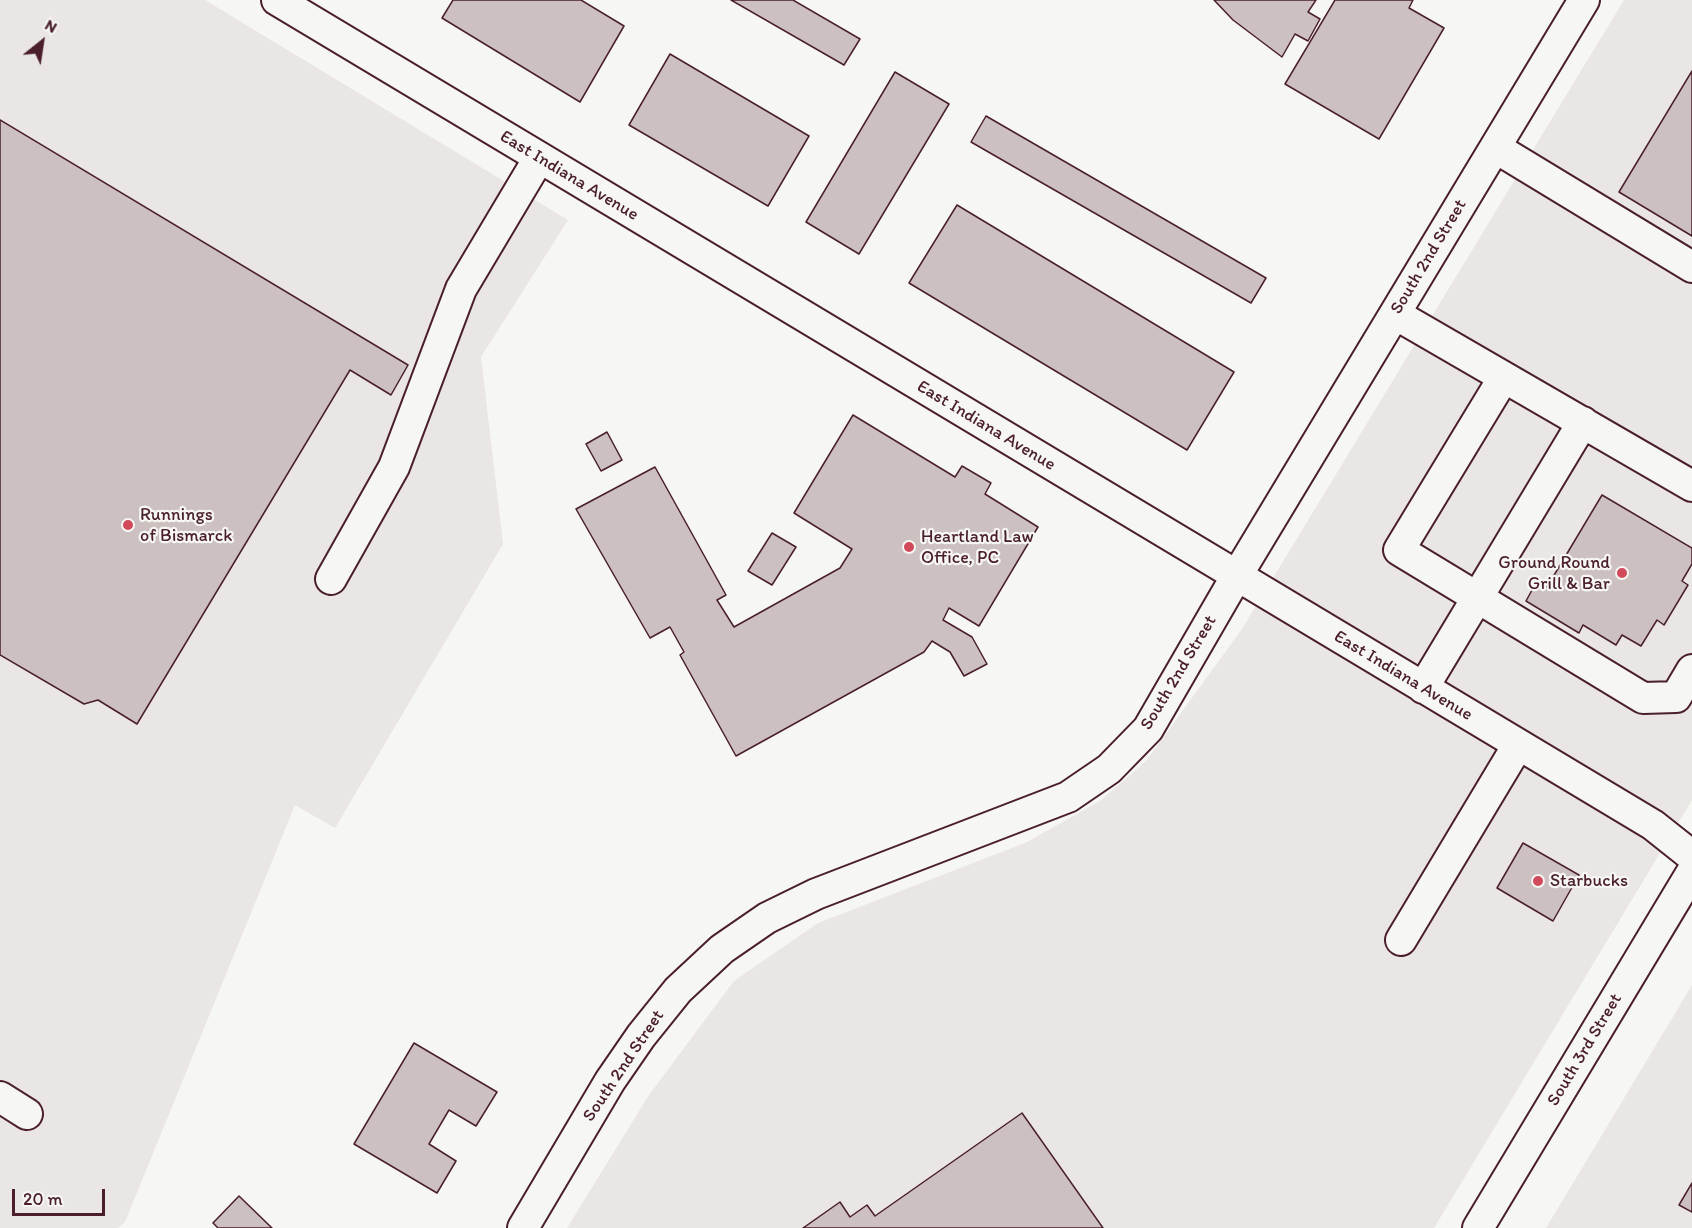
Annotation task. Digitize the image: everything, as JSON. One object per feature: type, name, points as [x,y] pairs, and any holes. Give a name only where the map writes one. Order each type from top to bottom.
[{"type":"street","name":"East Indiana Avenue","points":[[277,0],[1653,825],[1692,856]]},
{"type":"street","name":"South 2nd Street","points":[[523,1228],[626,1057],[658,1014],[701,968],[745,932],[790,906],[1068,797],[1110,770],[1148,729],[1236,577],[1584,0]]},
{"type":"street","points":[[1496,148],[1692,267]]},
{"type":"street","points":[[331,579],[394,467],[461,290],[539,158]]},
{"type":"street","points":[[1395,314],[1692,486]]},
{"type":"street","points":[[1504,377],[1399,550],[1643,698],[1676,697],[1692,670]]},
{"type":"street","points":[[1424,688],[1583,422]]},
{"type":"street","points":[[1401,940],[1518,745]]},
{"type":"street","name":"South 3rd Street","points":[[1478,1228],[1692,872]]},
{"type":"street","points":[[0,1097],[27,1114]]},
{"type":"shaded area","points":[[0,0],[205,0],[568,220],[481,357],[503,544],[335,828],[295,805],[125,1222],[118,1228],[0,1228]]},
{"type":"shaded area","points":[[1624,0],[1692,0],[1692,800],[1434,1228],[567,1228],[649,1095],[734,981],[818,923],[1025,843],[1100,801],[1146,761],[1242,629]]},
{"type":"shaded area","points":[[1692,985],[1692,1228],[1546,1228]]},
{"type":"building","points":[[453,0],[581,0],[624,26],[580,102],[442,18]]},
{"type":"building","points":[[731,0],[793,0],[860,39],[844,65]]},
{"type":"building","points":[[1214,0],[1316,0],[1308,12],[1320,19],[1308,41],[1295,34],[1282,57],[1233,20]]},
{"type":"building","points":[[1335,0],[1413,0],[1409,8],[1444,28],[1379,139],[1285,84]]},
{"type":"building","points":[[670,54],[809,136],[768,206],[629,125]]},
{"type":"building","points":[[1692,71],[1692,236],[1619,192]]},
{"type":"building","points":[[895,72],[949,104],[859,254],[806,222]]},
{"type":"building","points":[[986,116],[1266,278],[1251,303],[971,142]]},
{"type":"building","name":"Runnings of Bismarck","points":[[0,120],[408,365],[391,395],[350,370],[137,724],[98,700],[84,704],[0,655]]},
{"type":"building","points":[[957,205],[1234,372],[1187,450],[909,283]]},
{"type":"building","points":[[853,415],[955,477],[962,466],[991,483],[985,494],[1038,527],[979,626],[949,608],[943,620],[972,637],[987,664],[964,676],[950,652],[932,641],[924,652],[736,756],[680,655],[684,652],[670,627],[650,638],[576,509],[655,467],[726,595],[717,600],[734,627],[840,568],[852,549],[794,513]]},
{"type":"building","points":[[607,432],[622,460],[601,471],[586,444]]},
{"type":"building","name":"Ground Round Grill & Bar","points":[[1602,495],[1692,548],[1692,564],[1682,581],[1688,585],[1664,625],[1657,620],[1641,646],[1622,635],[1616,645],[1583,625],[1579,633],[1526,601],[1537,581],[1547,587]]},
{"type":"building","points":[[772,533],[796,547],[772,585],[748,571]]},
{"type":"building","name":"Starbucks","points":[[1523,843],[1579,875],[1553,921],[1497,888]]},
{"type":"building","points":[[414,1043],[497,1092],[476,1126],[449,1110],[429,1144],[456,1161],[437,1193],[354,1144]]},
{"type":"building","points":[[1022,1113],[1103,1228],[803,1228],[840,1202],[850,1217],[867,1205],[875,1216]]},
{"type":"building","points":[[1692,1183],[1692,1212],[1679,1205]]},
{"type":"building","points":[[239,1196],[272,1228],[218,1228],[213,1223]]},
{"type":"place","name":"Runnings of Bismarck","points":[[128,525]]},
{"type":"place","name":"Heartland Law Office, PC","points":[[909,547]]},
{"type":"place","name":"Ground Round Grill & Bar","points":[[1622,573]]},
{"type":"place","name":"Starbucks","points":[[1538,881]]}]
